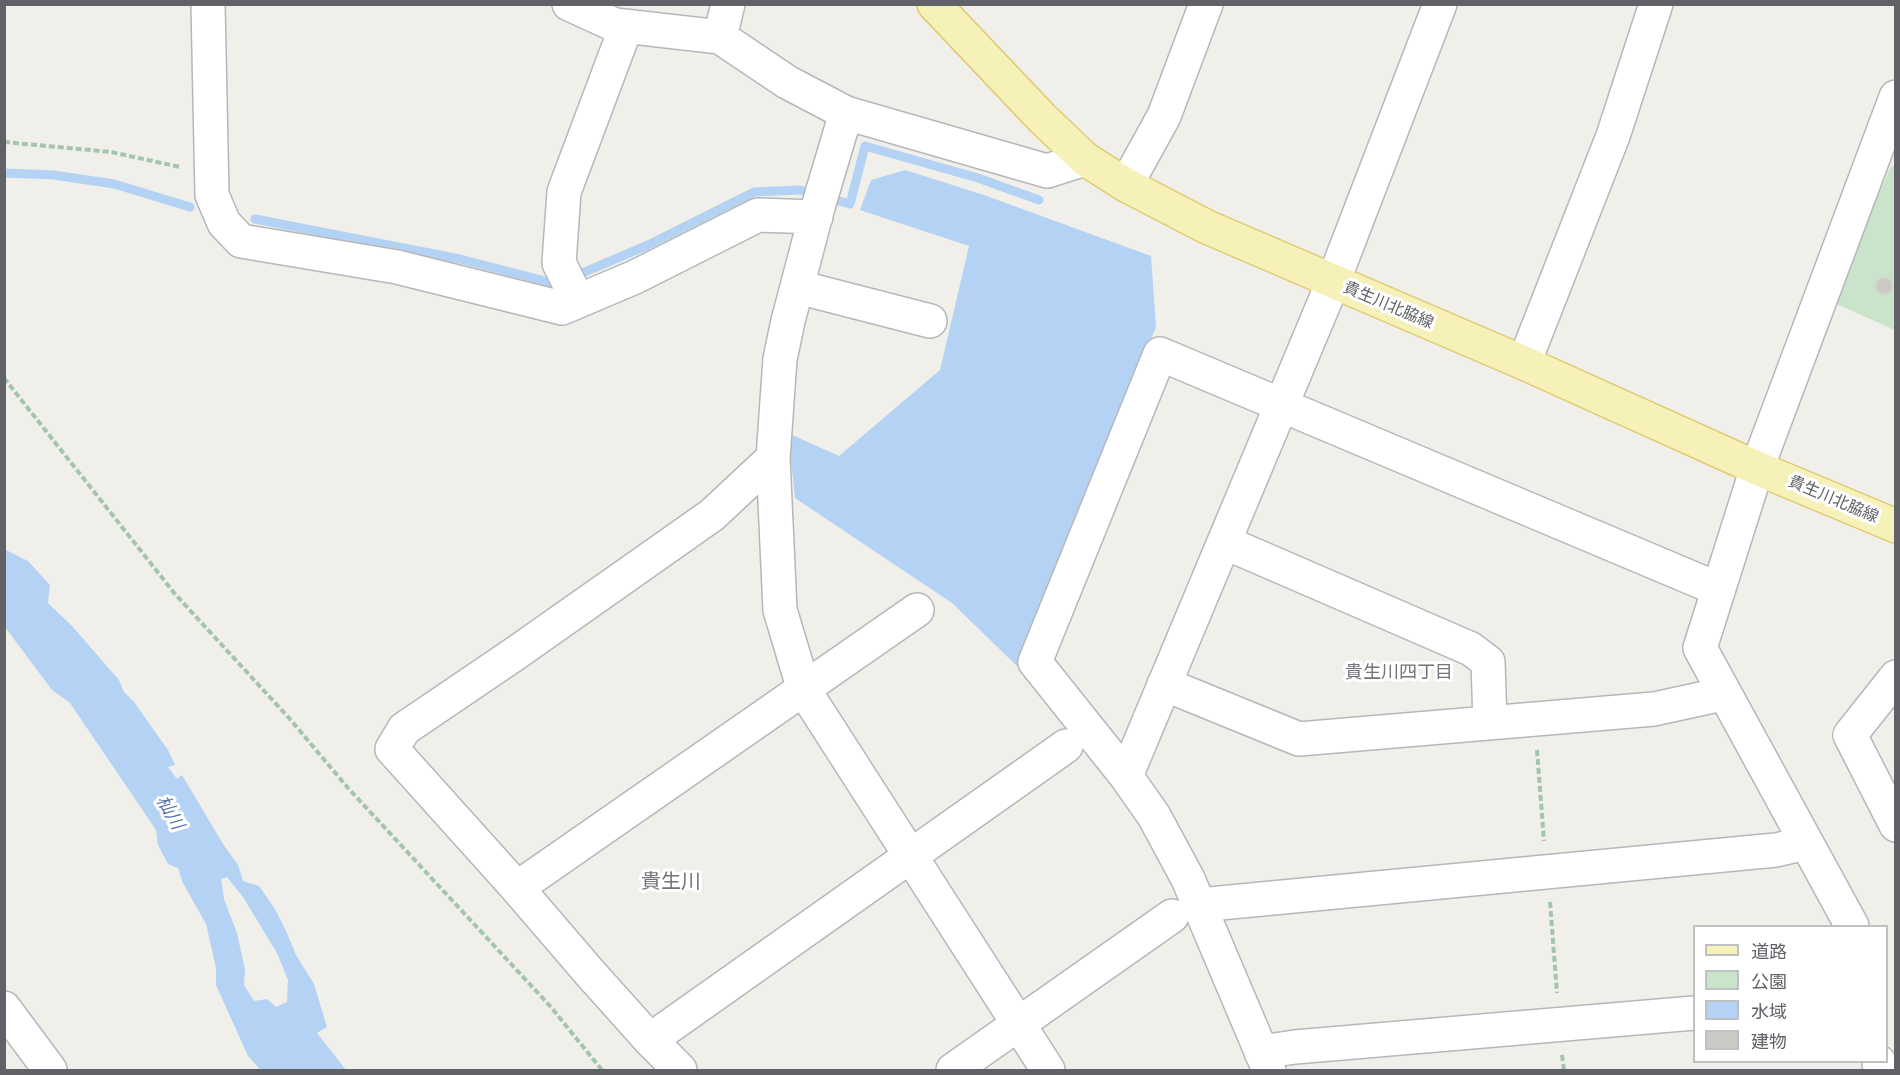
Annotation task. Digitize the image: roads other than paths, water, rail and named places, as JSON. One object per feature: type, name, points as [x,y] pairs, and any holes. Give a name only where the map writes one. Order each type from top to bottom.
[{"type":"main road","name":"貴生川北脇線","points":[[934,4],[1034,110],[1085,159],[1126,185],[1207,227],[1524,363],[1757,468],[1896,526]]},
{"type":"street","points":[[208,4],[212,195],[224,223],[241,241],[397,267],[562,308],[635,277],[758,215],[819,203]]},
{"type":"street","points":[[569,4],[618,18],[720,37],[787,82],[846,113],[1047,171],[1085,159]]},
{"type":"street","points":[[720,37],[728,4]]},
{"type":"street","points":[[1126,776],[1333,282],[1440,4]]},
{"type":"street","points":[[1524,363],[1613,136],[1656,4]]},
{"type":"street","points":[[1126,185],[1164,116],[1201,6]]},
{"type":"street","points":[[578,301],[559,263],[564,192],[618,18]]},
{"type":"street","points":[[1851,925],[1723,694],[1700,648],[1757,468],[1896,97]]},
{"type":"street","points":[[846,113],[819,203],[780,359],[773,458],[780,610],[804,690],[1048,1071]]},
{"type":"street","points":[[798,287],[930,321]]},
{"type":"street","points":[[1693,1012],[1295,1047],[1265,1061],[1185,910],[1188,879],[1154,816],[1126,776],[1035,662],[1160,354],[1718,589]]},
{"type":"street","points":[[680,1071],[392,749],[404,729],[712,515],[773,458]]},
{"type":"street","points":[[1224,542],[1471,649],[1488,662],[1490,723]]},
{"type":"street","points":[[517,888],[917,610]]},
{"type":"street","points":[[1896,677],[1850,735],[1896,825]]},
{"type":"street","points":[[1164,684],[1299,739],[1654,709],[1723,694]]},
{"type":"street","points":[[650,1040],[1066,746]]},
{"type":"street","points":[[953,1071],[1185,910],[1776,850],[1806,843]]},
{"type":"street","points":[[4,1008],[50,1071]]},
{"type":"water","points":[[905,170],[984,195],[1151,256],[1156,327],[1018,667],[952,603],[795,498],[788,433],[839,456],[940,370],[969,246],[860,210],[871,180]]},
{"type":"water","name":"杣川","points":[[4,547],[28,561],[50,585],[48,603],[72,626],[119,680],[124,692],[134,702],[168,750],[175,765],[168,767],[177,779],[182,775],[238,865],[243,881],[259,886],[275,909],[296,955],[314,984],[327,1027],[317,1033],[346,1070],[259,1070],[248,1056],[216,985],[216,968],[206,924],[183,883],[178,868],[168,864],[158,845],[156,830],[70,703],[52,690],[5,627]],"holes":[[[227,877],[243,897],[277,953],[288,980],[287,1002],[276,1007],[267,999],[254,1001],[244,985],[245,970],[237,933],[224,899],[221,879]]]},
{"type":"waterway","points":[[573,277],[648,245],[754,192],[800,190],[850,204],[865,146],[978,178],[1039,200]]},
{"type":"waterway","points":[[4,173],[54,175],[114,184],[190,207]]},
{"type":"waterway","points":[[255,219],[460,259],[557,284],[560,282]]},
{"type":"district","name":"貴生川四丁目","points":[[1399,673]]},
{"type":"district","name":"貴生川","points":[[671,883]]}]
